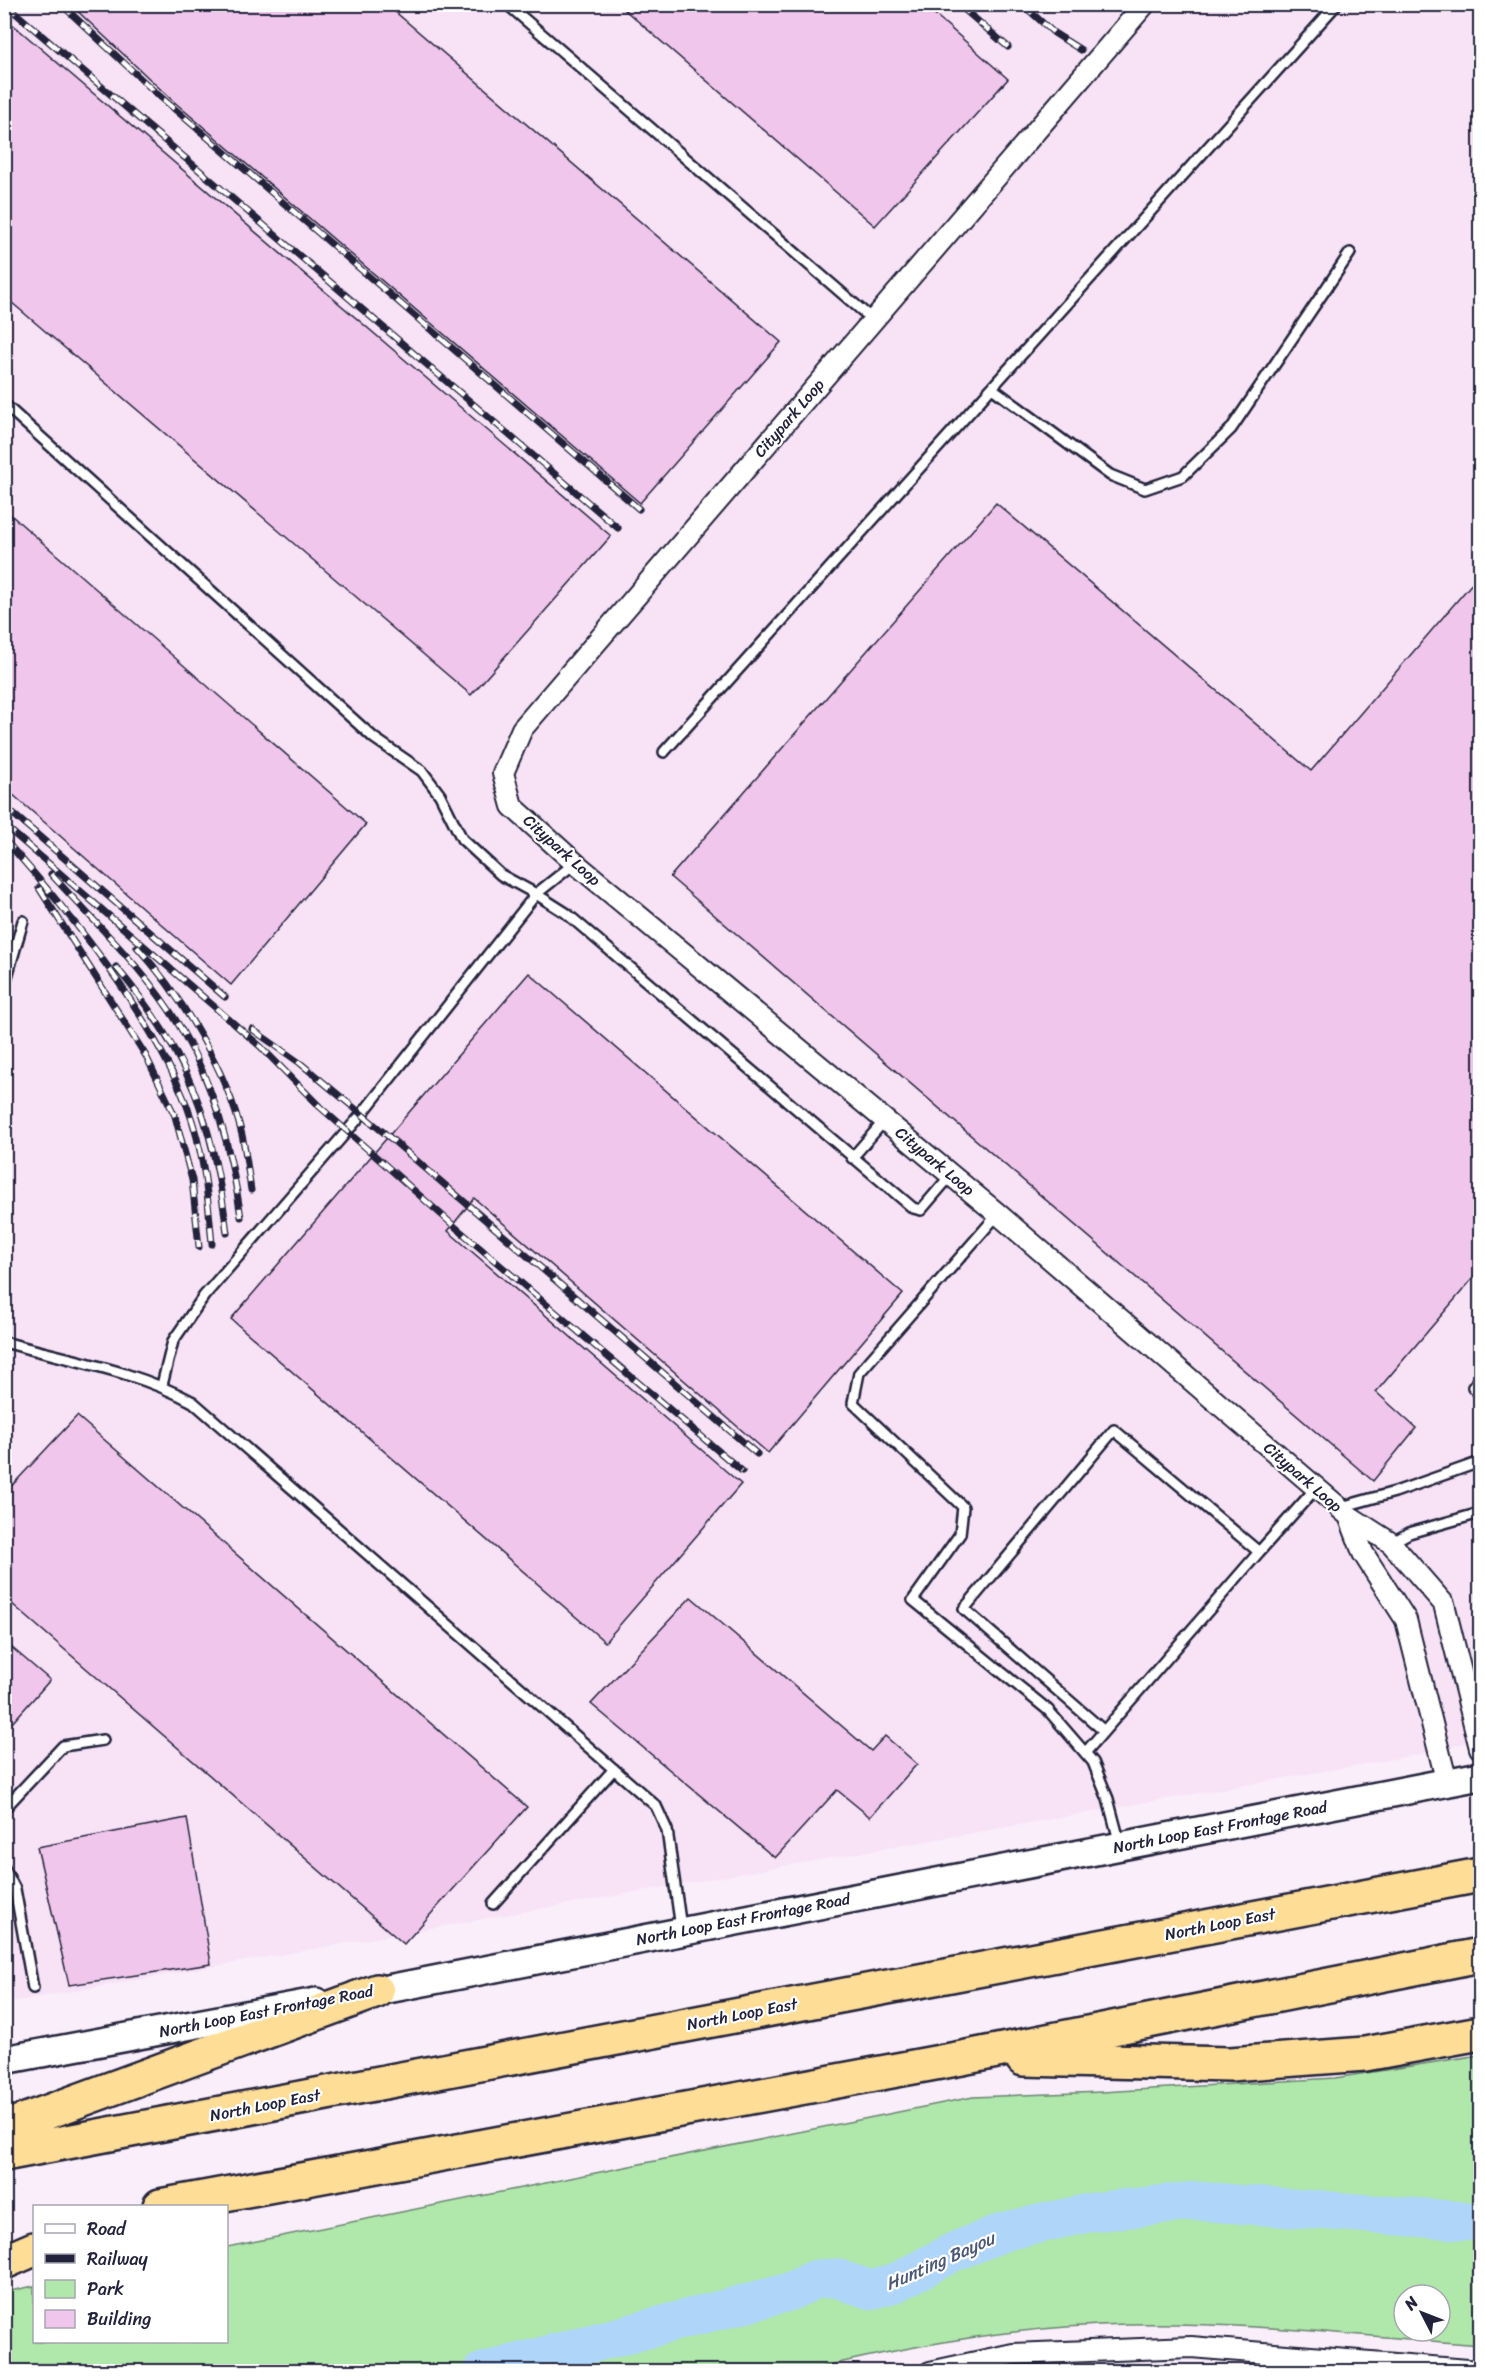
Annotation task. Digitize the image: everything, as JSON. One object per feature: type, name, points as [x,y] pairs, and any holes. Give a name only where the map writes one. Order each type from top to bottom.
[{"type":"highway","name":"North Loop East","points":[[4,2154],[1480,1875]]},
{"type":"highway","points":[[165,2205],[962,2058],[1480,1956]]},
{"type":"highway","points":[[4,2127],[376,1991]]},
{"type":"highway","points":[[962,2058],[1230,2064],[1365,2054],[1480,2033]]},
{"type":"highway","points":[[4,2236],[33,2230]]},
{"type":"highway","points":[[4,2262],[33,2249]]},
{"type":"main road","name":"North Loop East Frontage Road","points":[[4,2060],[376,1991],[1480,1776]]},
{"type":"street","name":"Citypark Loop","points":[[1145,4],[522,729],[503,773],[512,806],[575,863],[998,1214],[1343,1512],[1391,1543],[1444,1604],[1480,1748]]},
{"type":"street","name":"Citypark Loop","points":[[1343,1512],[1363,1553],[1406,1620],[1447,1783]]},
{"type":"street","points":[[930,2372],[1013,2354],[1191,2348],[1420,2369],[1480,2371]]},
{"type":"lane","points":[[507,4],[873,320]]},
{"type":"lane","points":[[664,752],[1337,4]]},
{"type":"lane","points":[[992,388],[1110,475],[1145,489],[1184,476],[1231,429],[1350,253]]},
{"type":"lane","points":[[4,404],[374,738],[422,771],[440,795],[462,839],[501,875],[566,913],[913,1208],[921,1210],[951,1175]]},
{"type":"lane","points":[[162,1385],[173,1341],[204,1296],[362,1114],[536,894],[575,863]]},
{"type":"lane","points":[[4,987],[23,921]]},
{"type":"lane","points":[[852,1158],[885,1120]]},
{"type":"lane","points":[[998,1214],[859,1373],[853,1403],[963,1507],[960,1534],[913,1600],[1048,1710],[1093,1762],[1108,1799],[1121,1846]]},
{"type":"lane","points":[[4,1342],[133,1374],[162,1385],[193,1402],[656,1806],[667,1830],[681,1930]]},
{"type":"lane","points":[[1480,1379],[1473,1387],[1480,1394]]},
{"type":"lane","points":[[1104,1731],[964,1609],[1114,1430],[1259,1552]]},
{"type":"lane","points":[[1343,1512],[1480,1462]]},
{"type":"lane","points":[[1085,1753],[1316,1488]]},
{"type":"lane","points":[[1391,1543],[1409,1533],[1480,1513]]},
{"type":"lane","points":[[4,1809],[63,1746],[104,1740]]},
{"type":"lane","points":[[493,1904],[614,1769]]},
{"type":"lane","points":[[4,1868],[15,1889],[33,1988]]},
{"type":"shaded area","points":[[5,5],[1480,5],[1480,1739],[1421,1754],[5,2003]]},
{"type":"green space","points":[[1480,2055],[1480,2345],[1452,2343],[1452,2283],[1392,2283],[1392,2338],[1260,2327],[1128,2324],[1046,2329],[965,2338],[805,2371],[5,2371],[5,2292],[33,2286],[33,2343],[228,2343],[228,2247],[973,2097],[1335,2078]]},
{"type":"building","points":[[70,4],[386,4],[781,342],[640,503],[172,100]]},
{"type":"building","points":[[618,4],[923,4],[1008,79],[875,226]]},
{"type":"building","points":[[4,17],[611,536],[471,695],[4,296]]},
{"type":"building","points":[[996,503],[1311,771],[1480,574],[1480,1270],[1376,1392],[1416,1428],[1373,1481],[670,877]]},
{"type":"building","points":[[4,509],[366,824],[231,985],[4,787]]},
{"type":"building","points":[[529,973],[903,1294],[768,1453],[474,1198],[448,1231],[741,1484],[605,1642],[231,1319]]},
{"type":"building","points":[[77,1416],[527,1807],[404,1944],[4,1597],[4,1494]]},
{"type":"building","points":[[691,1597],[871,1751],[885,1736],[917,1764],[870,1817],[837,1790],[775,1858],[591,1704]]},
{"type":"building","points":[[4,1641],[50,1680],[4,1732]]},
{"type":"building","points":[[187,1818],[211,1964],[69,1985],[37,1847]]},
{"type":"waterway","name":"Hunting Bayou","points":[[482,2372],[789,2292],[816,2279],[836,2278],[871,2290],[895,2283],[953,2252],[1006,2231],[1093,2212],[1196,2201],[1480,2222]]},
{"type":"railway","points":[[5,4],[618,528]]},
{"type":"railway","points":[[61,4],[156,93],[639,509]]},
{"type":"railway","points":[[958,4],[1008,47]]},
{"type":"railway","points":[[1022,4],[1054,33],[1081,50]]},
{"type":"railway","points":[[4,806],[225,997]]},
{"type":"railway","points":[[4,825],[261,1047],[320,1107],[453,1225],[742,1471]]},
{"type":"railway","points":[[4,839],[56,899],[107,965],[152,1035],[171,1070],[187,1106],[198,1140],[207,1192],[212,1244]]},
{"type":"railway","points":[[51,874],[136,966],[180,1027],[203,1072],[220,1119],[227,1143],[241,1217]]},
{"type":"railway","points":[[39,888],[146,1056],[175,1116],[192,1180],[199,1247]]},
{"type":"railway","points":[[137,947],[154,966],[186,1011],[214,1060],[235,1111],[242,1135],[251,1190]]},
{"type":"railway","points":[[116,967],[162,1029],[194,1091],[214,1157],[227,1233]]},
{"type":"railway","points":[[252,1029],[300,1063],[388,1136],[757,1454]]}]
